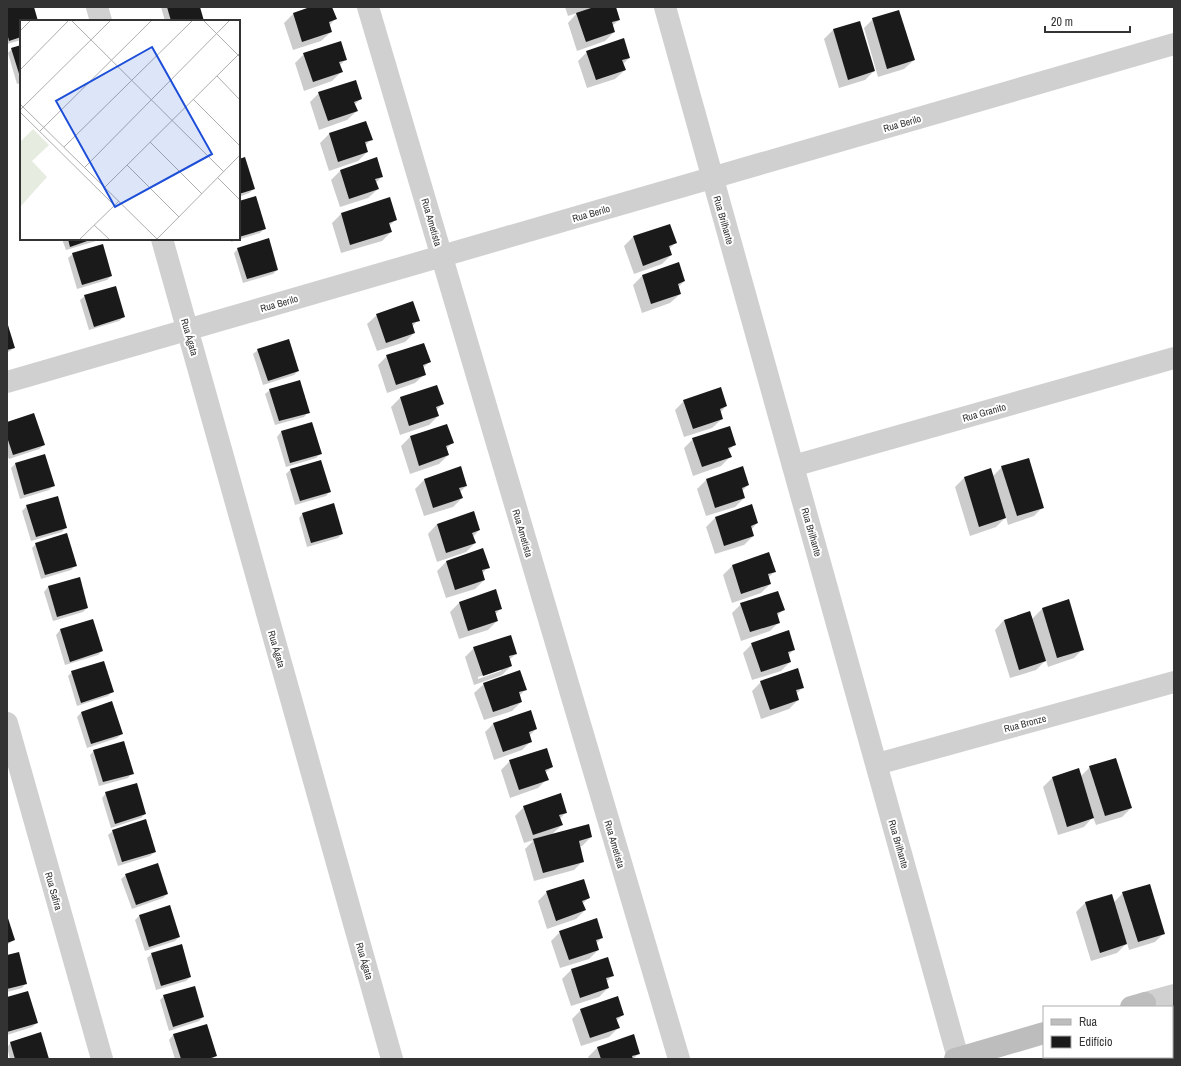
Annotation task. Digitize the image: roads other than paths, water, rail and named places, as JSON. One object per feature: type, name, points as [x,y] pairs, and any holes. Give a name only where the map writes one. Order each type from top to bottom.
[{"type":"street","points":[[97,7],[101,20]]},
{"type":"street","name":"Rua Ametista","points":[[368,7],[679,1059]]},
{"type":"street","name":"Rua Brilhante","points":[[665,7],[957,1058]]},
{"type":"street","name":"Rua Berilo","points":[[7,382],[1174,44]]},
{"type":"street","name":"Rua Ágata","points":[[162,240],[392,1059]]},
{"type":"street","name":"Rua Granito","points":[[793,466],[1174,358]]},
{"type":"street","name":"Rua Bronze","points":[[876,764],[1174,682]]},
{"type":"street","name":"Rua Safira","points":[[7,723],[102,1059]]},
{"type":"street","points":[[1141,1006],[1174,995]]},
{"type":"street","points":[[957,1058],[1043,1033]]}]
